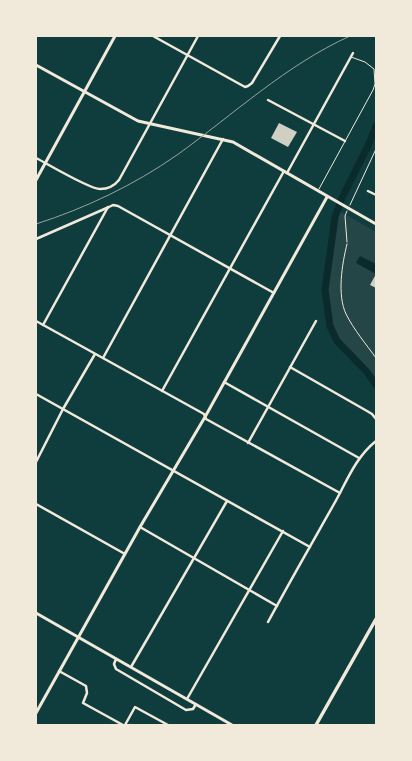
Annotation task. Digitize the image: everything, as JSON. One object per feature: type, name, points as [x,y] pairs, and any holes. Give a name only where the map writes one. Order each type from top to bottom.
[{"type":"main road","points":[[316,725],[376,619]]},
{"type":"street","points":[[36,180],[115,36]]},
{"type":"street","points":[[153,36],[245,87],[252,83],[256,78],[280,36]]},
{"type":"street","points":[[36,158],[93,187],[100,189],[107,188],[114,184],[119,180],[198,36]]},
{"type":"street","points":[[162,391],[230,268],[314,124],[352,55]]},
{"type":"street","points":[[36,65],[130,117],[149,124],[223,139],[238,145],[376,224]]},
{"type":"street","points":[[268,100],[345,140]]},
{"type":"street","points":[[102,358],[223,139]]},
{"type":"street","points":[[368,191],[376,195]]},
{"type":"street","points":[[36,713],[140,527],[205,416],[327,197]]},
{"type":"street","points":[[36,239],[108,207],[113,205],[118,206],[274,293]]},
{"type":"street","points":[[43,325],[108,207]]},
{"type":"street","points":[[36,321],[204,414],[206,419],[340,493]]},
{"type":"street","points":[[248,443],[316,321]]},
{"type":"street","points":[[36,462],[63,409],[95,354]]},
{"type":"street","points":[[290,367],[372,414],[376,419]]},
{"type":"street","points":[[224,382],[359,458]]},
{"type":"street","points":[[36,394],[310,547]]},
{"type":"street","points":[[268,622],[359,458],[376,441]]},
{"type":"street","points":[[131,667],[227,501]]},
{"type":"street","points":[[36,504],[125,554]]},
{"type":"street","points":[[140,527],[277,606]]},
{"type":"street","points":[[187,699],[283,532]]},
{"type":"street","points":[[36,613],[232,725]]},
{"type":"street","points":[[116,659],[114,664],[116,669],[186,710],[193,709],[196,704]]},
{"type":"street","points":[[59,671],[86,686],[87,694],[83,703],[124,725],[135,707],[168,725]]},
{"type":"lane","points":[[318,192],[376,84],[374,69],[370,65],[352,55]]},
{"type":"lane","points":[[347,244],[342,272],[342,300],[344,309],[376,358]]},
{"type":"path","points":[[347,244],[345,216],[376,149]]},
{"type":"shaded area","points":[[338,210],[376,232],[376,385],[372,378],[341,348],[334,336],[329,321],[325,298],[325,283]]},
{"type":"shaded area","points":[[360,256],[376,264],[376,274],[356,263]]},
{"type":"building","points":[[279,123],[297,132],[288,147],[271,138]]},
{"type":"building","points":[[376,274],[376,288],[370,285]]},
{"type":"waterway","points":[[376,126],[368,146],[342,198],[335,217],[325,290],[330,326],[337,341],[367,372],[376,385]]},
{"type":"railway","points":[[36,224],[73,211],[109,195],[161,166],[282,76],[304,61],[350,36]]}]
